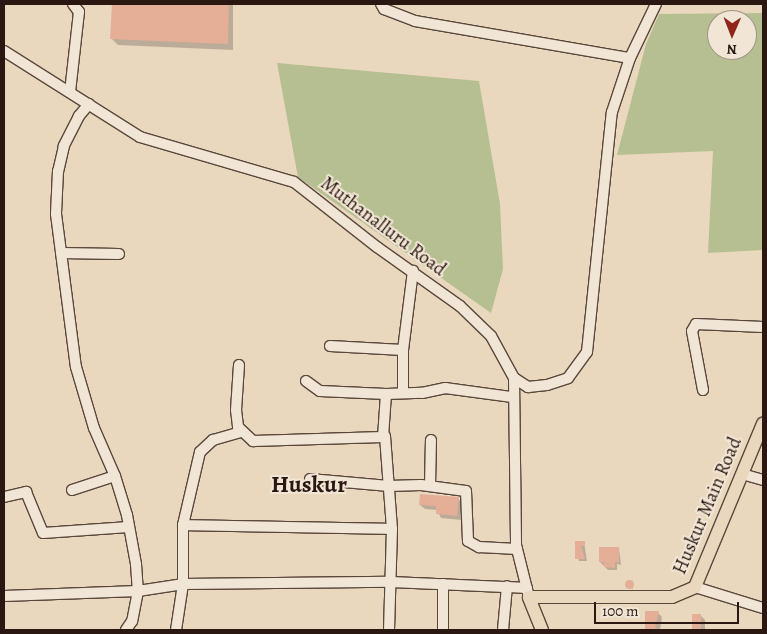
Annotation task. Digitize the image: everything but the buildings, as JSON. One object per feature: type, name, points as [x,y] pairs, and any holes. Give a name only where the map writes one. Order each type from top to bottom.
[{"type":"main road","name":"Huskur Main Road","points":[[528,592],[672,597],[695,587],[763,424]]},
{"type":"main road","points":[[528,592],[542,630]]},
{"type":"street","points":[[70,92],[79,12],[73,4]]},
{"type":"street","points":[[381,4],[384,9],[415,21],[630,58]]},
{"type":"street","points":[[528,592],[517,549],[512,397],[514,378],[528,387],[547,386],[568,378],[587,352],[612,112],[630,58],[656,4]]},
{"type":"street","name":"Muthanalluru Road","points":[[4,51],[140,136],[294,182],[460,306],[491,336],[514,378]]},
{"type":"street","points":[[88,104],[78,116],[64,146],[58,171],[56,214],[76,368],[94,428],[115,476],[129,527],[138,591],[132,621],[126,630]]},
{"type":"street","points":[[61,253],[119,254]]},
{"type":"street","points":[[403,393],[403,350],[413,271]]},
{"type":"street","points":[[704,390],[692,331],[696,324],[763,327]]},
{"type":"street","points":[[330,346],[403,350]]},
{"type":"street","points":[[239,365],[236,410],[241,432],[253,441],[270,443],[385,436]]},
{"type":"street","points":[[306,381],[320,391],[386,394],[422,393],[446,388],[512,397]]},
{"type":"street","points":[[386,394],[385,436],[392,529],[389,630]]},
{"type":"street","points":[[176,630],[183,584],[183,525],[200,452],[213,440],[241,432]]},
{"type":"street","points":[[430,486],[431,440]]},
{"type":"street","points":[[742,474],[763,480]]},
{"type":"street","points":[[72,490],[115,476]]},
{"type":"street","points":[[310,480],[390,486],[430,486],[467,492],[467,536],[471,544],[493,549],[517,549]]},
{"type":"street","points":[[4,497],[26,492],[43,533],[129,527]]},
{"type":"street","points":[[183,525],[392,529]]},
{"type":"street","points":[[4,596],[138,591],[183,584],[391,582],[507,586],[528,592]]},
{"type":"street","points":[[443,584],[443,630]]},
{"type":"street","points":[[503,630],[507,586]]},
{"type":"street","points":[[695,587],[763,608]]},
{"type":"green space","points":[[757,13],[763,13],[763,250],[708,253],[713,151],[617,155],[646,44],[659,14],[707,14],[707,60],[757,60]]},
{"type":"green space","points":[[277,63],[479,81],[500,204],[503,269],[491,313],[298,177]]},
{"type":"district","name":"Huskur","points":[[309,485]]}]
